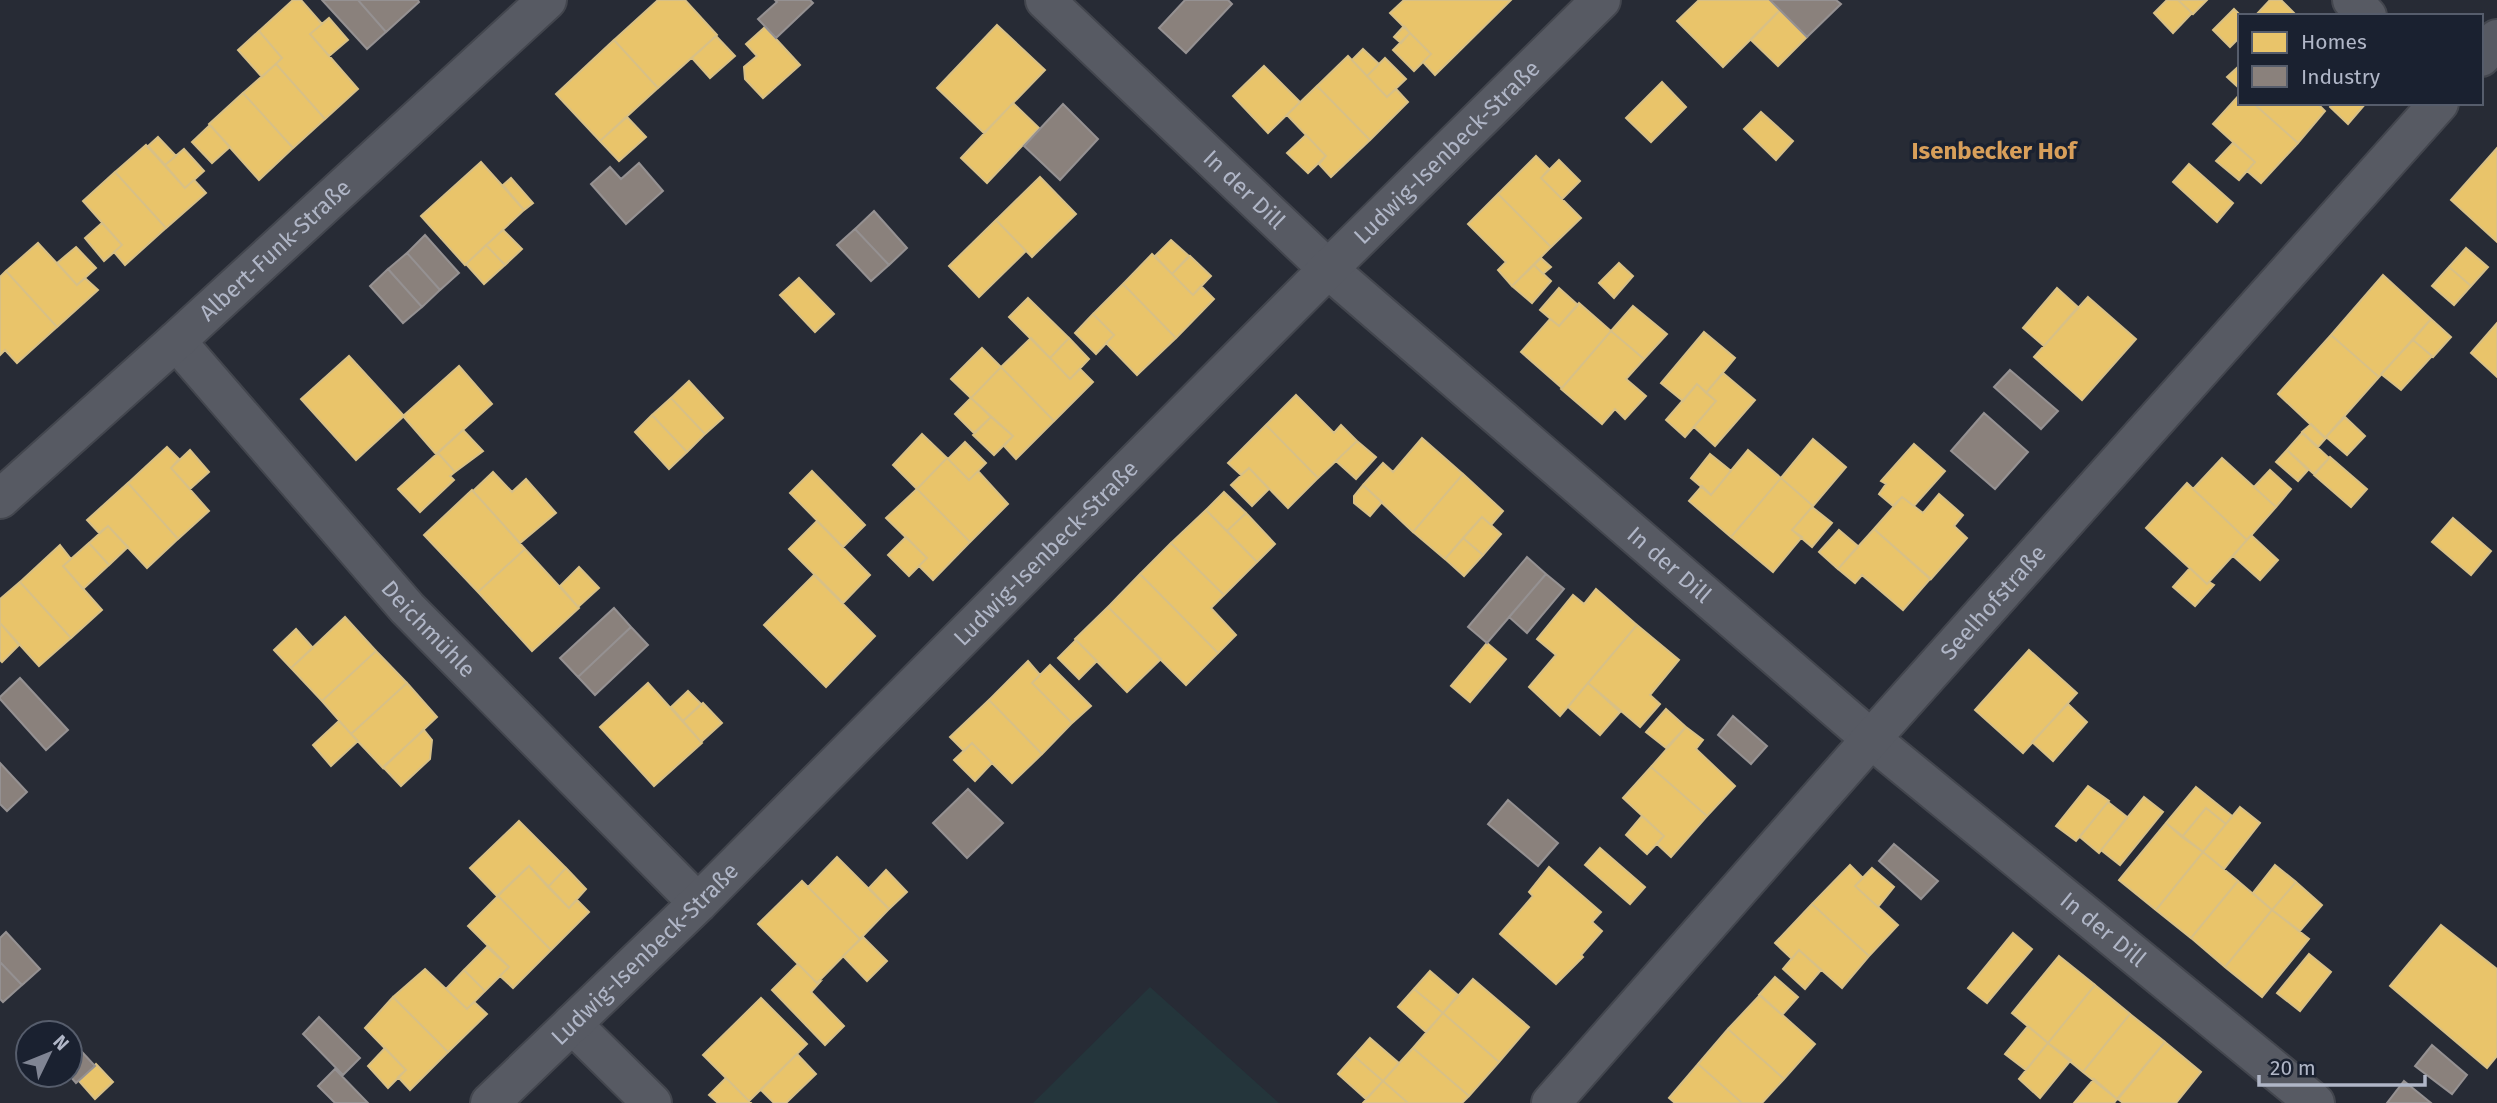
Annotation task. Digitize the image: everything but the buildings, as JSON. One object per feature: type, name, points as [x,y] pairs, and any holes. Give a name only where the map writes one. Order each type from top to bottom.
[{"type":"street","name":"Albert-Funk-Straße","points":[[0,499],[547,0]]},
{"type":"street","name":"In der Dill","points":[[1045,0],[1328,269],[1871,739],[2315,1103]]},
{"type":"street","name":"Ludwig-Isenbeck-Straße","points":[[490,1103],[698,903],[1328,269],[1601,0]]},
{"type":"street","points":[[2352,0],[2365,14]]},
{"type":"street","points":[[2483,55],[2497,39]]},
{"type":"street","name":"Seelhofstraße","points":[[1551,1103],[1871,739],[2437,105]]},
{"type":"street","name":"Deichmühle","points":[[176,341],[407,608],[698,903]]},
{"type":"street","points":[[572,1024],[652,1103]]},
{"type":"shaded area","points":[[1150,987],[1279,1103],[1033,1103]]},
{"type":"district","name":"Isenbecker Hof","points":[[1994,151]]}]
